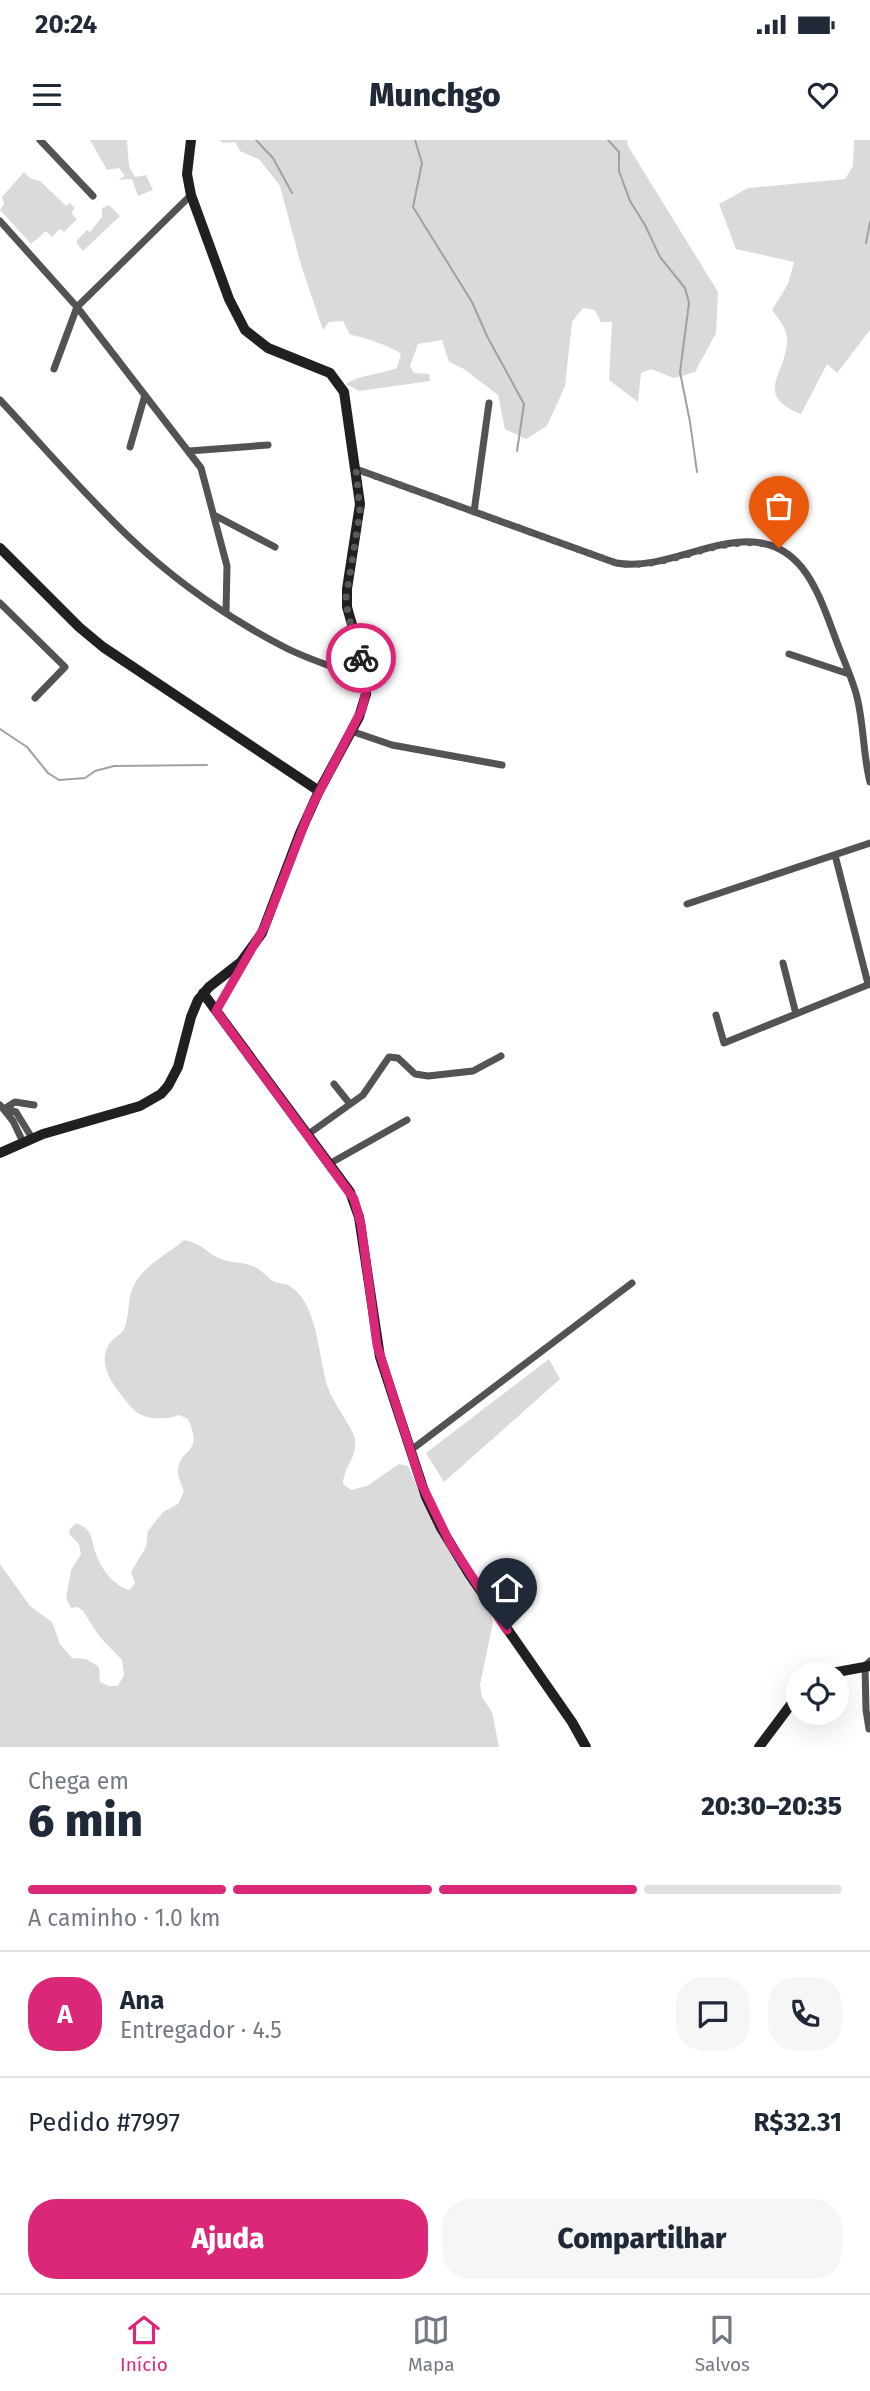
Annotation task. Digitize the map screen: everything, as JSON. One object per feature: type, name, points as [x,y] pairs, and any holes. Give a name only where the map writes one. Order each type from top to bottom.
[{"type":"main road","points":[[0,1153],[27,1140],[140,1106],[160,1094],[174,1077],[193,1009],[202,993],[248,954],[265,926],[300,833],[365,701],[366,679],[346,598],[360,512],[347,401],[340,384],[323,368],[268,348],[245,330],[229,299],[191,195],[187,163],[191,140]]},
{"type":"main road","points":[[0,548],[79,627],[103,647],[319,791]]},
{"type":"main road","points":[[202,993],[350,1192],[359,1217],[377,1345],[426,1497],[450,1543],[493,1610],[572,1722],[586,1747]]},
{"type":"main road","points":[[849,1668],[868,1664]]},
{"type":"main road","points":[[760,1747],[786,1711]]},
{"type":"street","points":[[40,140],[93,196]]},
{"type":"street","points":[[54,369],[77,307],[191,195]]},
{"type":"street","points":[[0,220],[77,307],[201,468],[227,566],[226,612]]},
{"type":"street","points":[[130,447],[145,395]]},
{"type":"street","points":[[0,400],[128,537],[173,575],[226,612],[290,650],[366,679]]},
{"type":"street","points":[[474,512],[489,403]]},
{"type":"street","points":[[189,451],[268,445]]},
{"type":"street","points":[[356,469],[627,565],[740,542],[779,548],[796,560],[809,575],[820,597],[859,707],[870,782]]},
{"type":"street","points":[[214,515],[275,547]]},
{"type":"street","points":[[0,603],[65,667],[34,698]]},
{"type":"street","points":[[789,654],[849,674]]},
{"type":"street","points":[[351,731],[392,745],[502,765]]},
{"type":"street","points":[[687,904],[870,843]]},
{"type":"street","points":[[716,1015],[724,1043],[869,984],[835,855]]},
{"type":"street","points":[[216,1011],[248,954]]},
{"type":"street","points":[[783,963],[796,1014]]},
{"type":"street","points":[[307,1135],[367,1090],[389,1057],[402,1060],[415,1074],[428,1076],[473,1071],[501,1056]]},
{"type":"street","points":[[334,1084],[350,1104]]},
{"type":"street","points":[[2,1107],[15,1102],[34,1105]]},
{"type":"street","points":[[2,1107],[16,1112],[27,1140]]},
{"type":"street","points":[[329,1164],[407,1120]]},
{"type":"street","points":[[411,1450],[632,1283]]},
{"type":"street","points":[[868,1664],[866,1710],[870,1729]]},
{"type":"shaded area","points":[[90,140],[127,140],[129,166],[135,177],[146,175],[153,190],[138,196],[132,179],[118,180],[125,176],[119,168],[107,170]]},
{"type":"shaded area","points":[[219,140],[627,140],[628,146],[718,292],[716,333],[695,372],[674,378],[651,369],[641,373],[638,402],[609,380],[612,322],[601,322],[595,310],[583,308],[572,322],[565,386],[547,426],[526,439],[505,429],[498,395],[464,369],[449,362],[442,340],[418,344],[410,366],[414,373],[429,374],[430,381],[359,391],[346,384],[358,378],[397,368],[401,354],[377,342],[350,335],[343,321],[329,322],[323,330],[301,265],[280,186],[260,160],[240,151],[235,142],[223,143]]},
{"type":"shaded area","points":[[854,140],[870,140],[870,330],[837,373],[827,364],[801,414],[778,399],[775,390],[786,351],[787,335],[772,310],[788,284],[794,262],[736,249],[719,204],[748,188],[845,179],[853,166]]},
{"type":"shaded area","points":[[24,172],[30,178],[40,181],[66,206],[70,203],[75,208],[71,213],[77,219],[64,232],[60,229],[52,237],[46,231],[31,244],[0,210],[4,204],[2,197]]},
{"type":"shaded area","points":[[109,205],[120,216],[83,251],[77,240],[87,230],[90,232],[102,217],[102,208]]},
{"type":"shaded area","points":[[184,1240],[195,1243],[221,1259],[255,1267],[273,1281],[288,1285],[306,1304],[316,1332],[328,1388],[355,1439],[354,1452],[343,1484],[351,1490],[367,1486],[399,1464],[408,1466],[429,1515],[490,1610],[493,1622],[480,1685],[482,1697],[492,1712],[499,1747],[0,1747],[0,1564],[30,1606],[52,1622],[60,1644],[72,1658],[86,1659],[99,1667],[100,1682],[109,1686],[118,1686],[124,1675],[122,1660],[99,1636],[83,1611],[78,1607],[71,1608],[66,1598],[71,1570],[81,1554],[79,1544],[69,1530],[76,1523],[86,1528],[105,1571],[119,1585],[130,1590],[135,1583],[131,1572],[146,1547],[148,1531],[163,1512],[178,1504],[184,1491],[178,1472],[180,1462],[193,1444],[194,1438],[188,1419],[179,1415],[166,1418],[146,1417],[135,1411],[109,1377],[105,1361],[109,1344],[124,1329],[131,1292],[137,1279],[149,1266]]},
{"type":"shaded area","points":[[549,1359],[560,1379],[444,1482],[426,1453]]},
{"type":"waterway","points":[[256,140],[273,158],[292,193]]},
{"type":"waterway","points":[[415,140],[422,163],[413,207],[472,302],[524,404],[517,451]]},
{"type":"waterway","points":[[608,140],[619,152],[619,171],[630,201],[660,257],[685,288],[689,303],[680,372],[697,472]]},
{"type":"waterway","points":[[866,243],[870,222]]},
{"type":"waterway","points":[[0,729],[27,747],[48,773],[59,780],[85,778],[95,771],[114,766],[207,765]]},
{"type":"way so far","points":[[361,658],[346,598],[360,512],[356,469],[616,563],[627,565],[652,562],[740,542],[779,548]]},
{"type":"route","points":[[361,658],[367,687],[359,717],[310,810],[265,926],[216,1011],[354,1199],[361,1224],[377,1345],[421,1483],[450,1543],[507,1630]]}]
